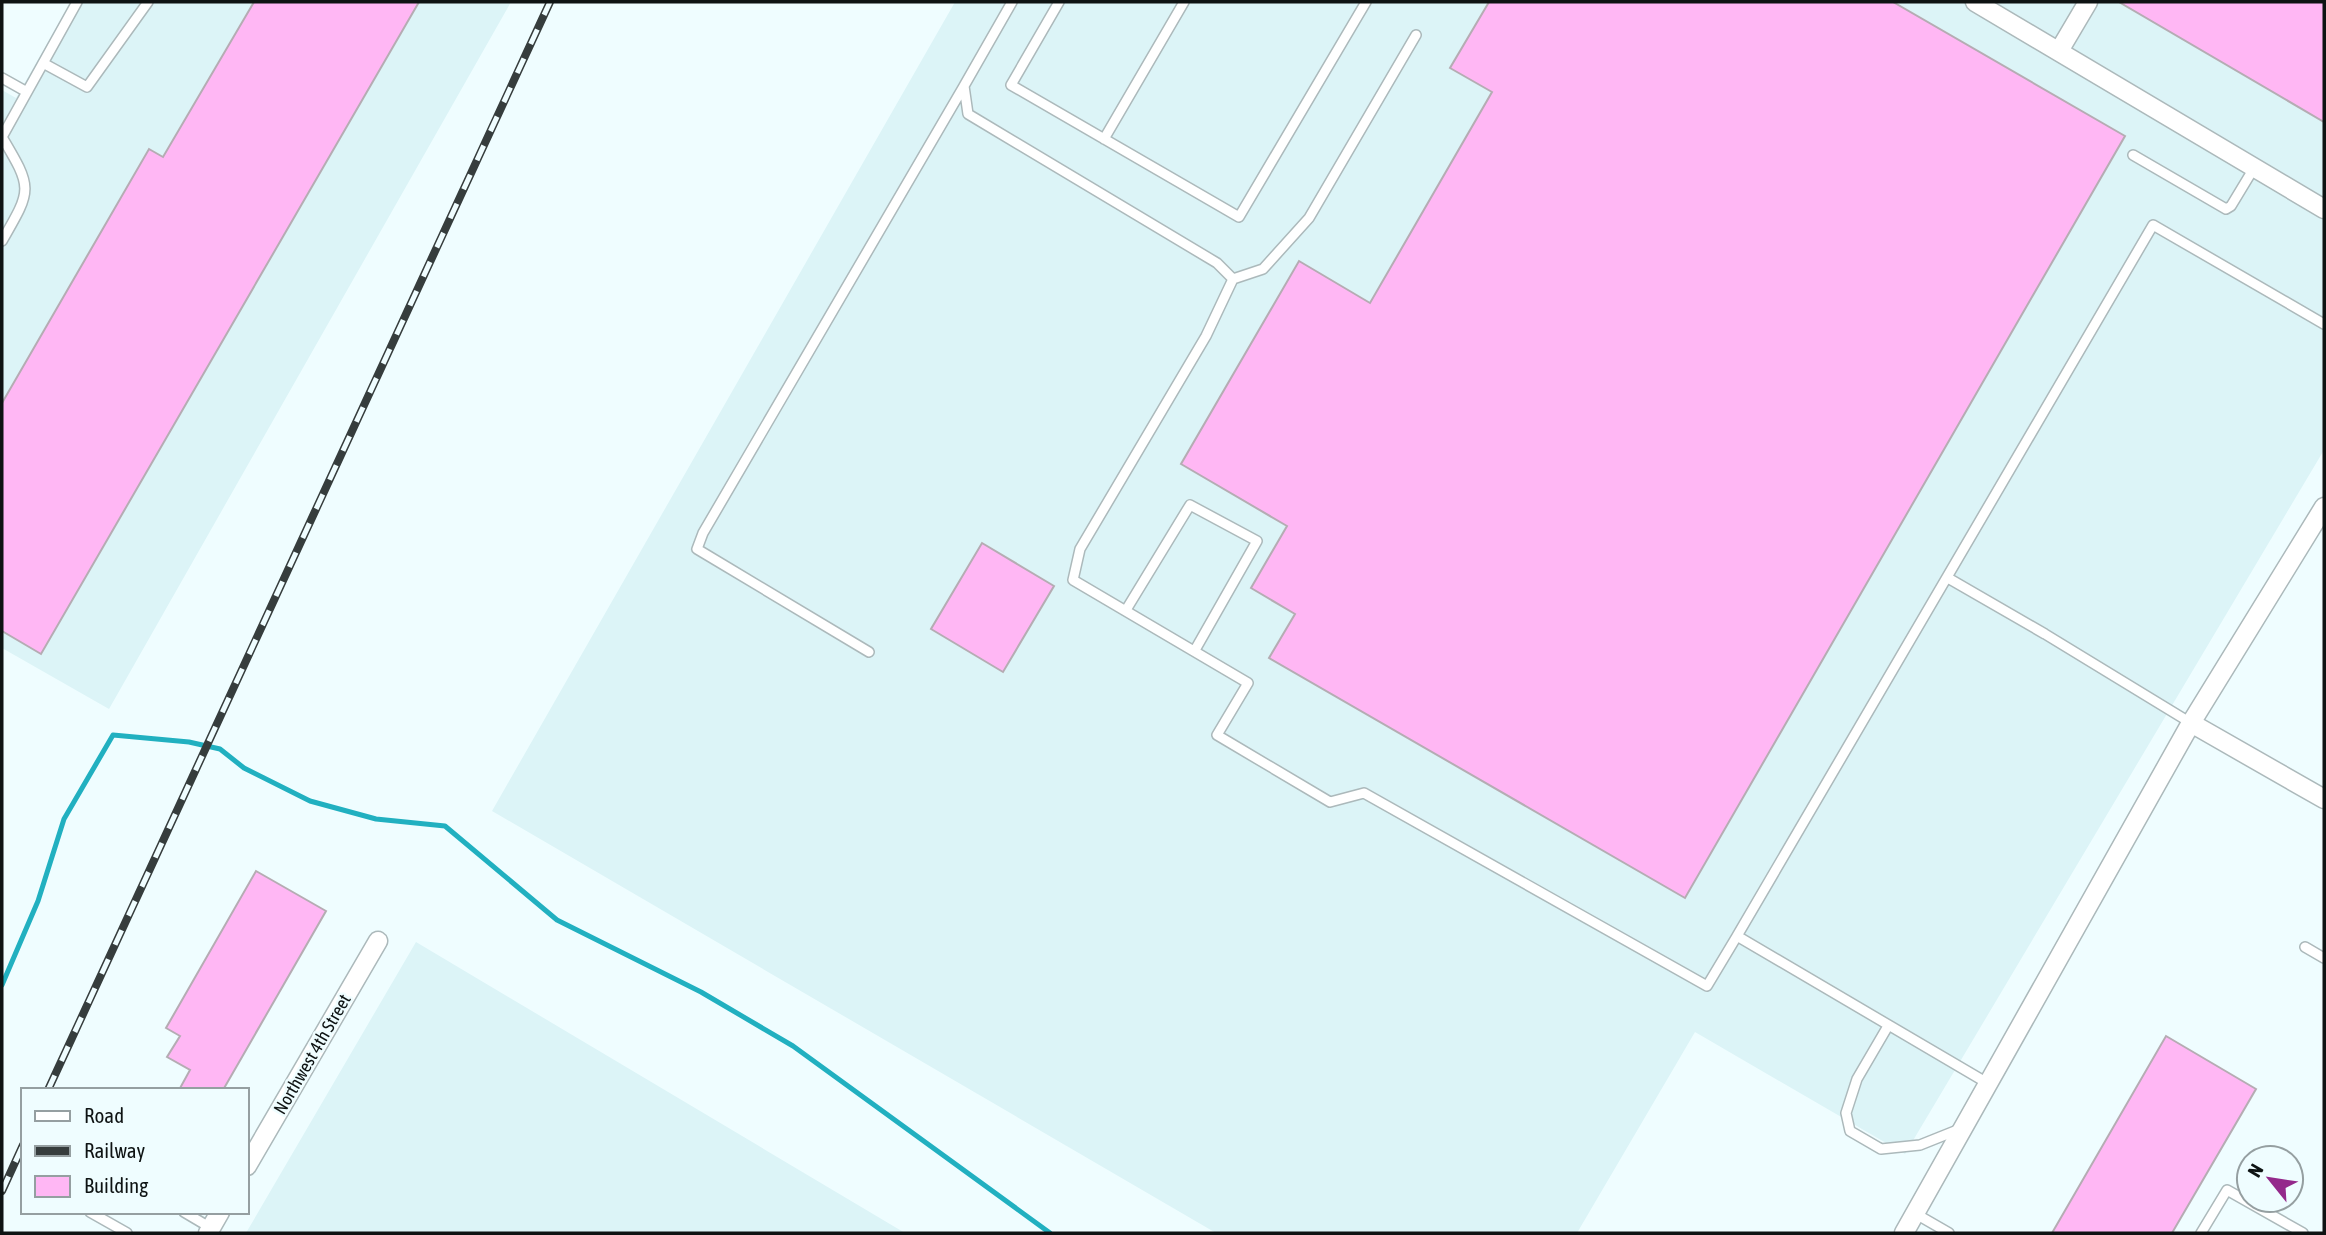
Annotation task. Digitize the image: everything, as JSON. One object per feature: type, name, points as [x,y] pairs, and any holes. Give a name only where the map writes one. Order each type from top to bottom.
[{"type":"street","points":[[1975,2],[2324,209]]},
{"type":"street","points":[[2059,51],[2088,2]]},
{"type":"street","points":[[1904,1233],[2191,723],[2324,507]]},
{"type":"street","points":[[2191,723],[2324,799]]},
{"type":"street","name":"Northwest 4th Street","points":[[248,1164],[378,941]]},
{"type":"street","points":[[209,1231],[219,1214]]},
{"type":"lane","points":[[2,241],[25,200],[23,173],[2,137],[77,2]]},
{"type":"lane","points":[[43,63],[87,87],[148,2]]},
{"type":"lane","points":[[869,652],[697,549],[713,514],[1012,2]]},
{"type":"lane","points":[[1059,2],[1011,85],[1239,217],[1366,2]]},
{"type":"lane","points":[[1104,139],[1184,2]]},
{"type":"lane","points":[[1416,35],[1309,218],[1263,270],[1233,279],[1206,336],[1080,549],[1073,580],[1248,683],[1217,736],[1330,802],[1364,793],[1707,986],[2153,225],[2324,324]]},
{"type":"lane","points":[[2,78],[27,93]]},
{"type":"lane","points":[[964,86],[968,114],[1217,263],[1233,279]]},
{"type":"lane","points":[[2133,155],[2226,209],[2231,206],[2255,168]]},
{"type":"lane","points":[[1126,610],[1190,505],[1256,541],[1195,650]]},
{"type":"lane","points":[[1948,578],[2191,723]]},
{"type":"lane","points":[[1737,936],[1989,1084]]},
{"type":"lane","points":[[2305,947],[2324,958]]},
{"type":"lane","points":[[1888,1026],[1857,1079],[1846,1113],[1850,1131],[1881,1149],[1920,1144],[1965,1127]]},
{"type":"lane","points":[[2201,1233],[2227,1190],[2303,1233]]},
{"type":"lane","points":[[94,1214],[127,1233]]},
{"type":"lane","points":[[187,1214],[209,1231]]},
{"type":"lane","points":[[1916,1214],[1949,1233]]},
{"type":"shaded area","points":[[71,2],[511,2],[109,709],[2,648],[2,90],[16,98]]},
{"type":"shaded area","points":[[955,2],[2324,2],[2324,450],[1905,1154],[1695,1032],[1577,1233],[1216,1233],[492,811]]},
{"type":"shaded area","points":[[416,942],[905,1233],[246,1233]]},
{"type":"building","points":[[254,2],[419,2],[41,654],[2,631],[2,403],[149,149],[163,157]]},
{"type":"building","points":[[1489,2],[1893,2],[2125,136],[1685,898],[1269,658],[1295,614],[1251,588],[1287,526],[1181,464],[1299,261],[1370,303],[1492,92],[1450,68]]},
{"type":"building","points":[[2119,2],[2324,2],[2324,122]]},
{"type":"building","points":[[982,543],[1054,586],[1003,672],[931,629]]},
{"type":"building","points":[[256,871],[326,911],[224,1088],[180,1088],[190,1070],[167,1057],[180,1036],[166,1028]]},
{"type":"building","points":[[2166,1036],[2256,1089],[2172,1233],[2052,1233]]},
{"type":"waterway","points":[[2,985],[38,901],[64,819],[113,735],[189,742],[220,749],[244,768],[310,801],[376,819],[445,826],[557,920],[701,992],[793,1046],[1050,1233]]},
{"type":"railway","points":[[49,1088],[550,2]]},
{"type":"railway","points":[[2,1191],[21,1149]]}]
